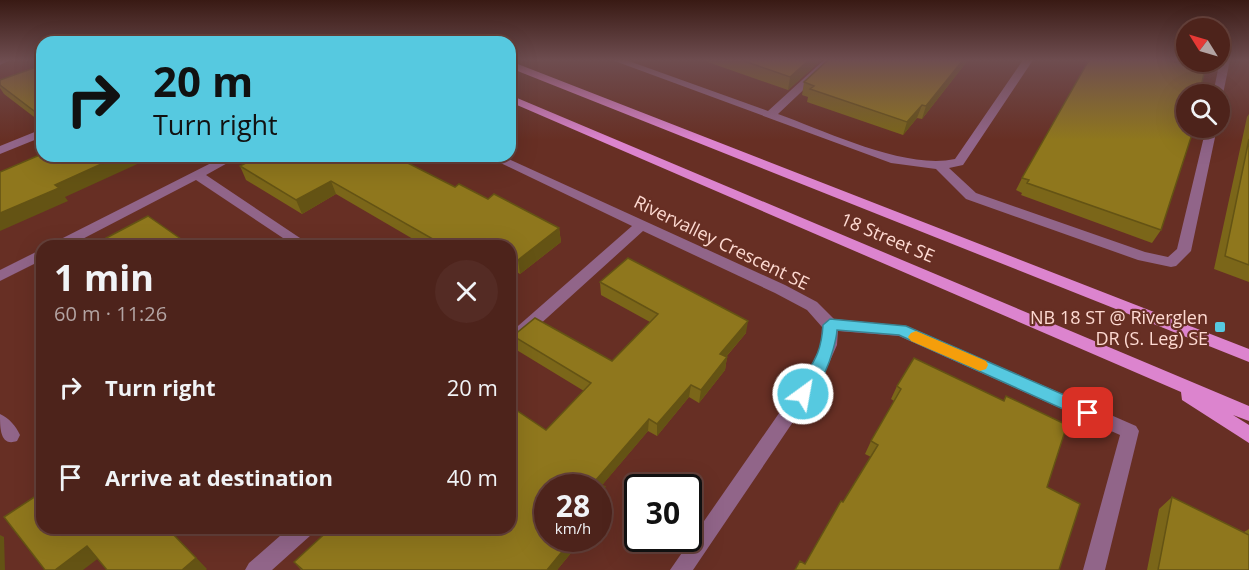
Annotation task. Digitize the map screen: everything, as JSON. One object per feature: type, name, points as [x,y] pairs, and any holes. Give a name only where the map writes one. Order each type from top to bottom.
[{"type":"main road","name":"18 Street SE","points":[[567,87],[1249,356]]},
{"type":"main road","name":"18 Street SE","points":[[516,102],[1249,414]]},
{"type":"main road","points":[[1156,374],[1249,435]]},
{"type":"street","points":[[691,87],[895,160],[940,166],[959,162],[1010,87]]},
{"type":"street","points":[[770,115],[801,87]]},
{"type":"street","points":[[0,150],[36,135]]},
{"type":"street","points":[[940,166],[971,196],[1143,257],[1171,262],[1184,251],[1210,138]]},
{"type":"street","points":[[70,240],[222,162]]},
{"type":"street","name":"Rivervalley Crescent SE","points":[[505,162],[780,289],[812,306],[830,325]]},
{"type":"street","points":[[197,175],[296,240]]},
{"type":"street","points":[[516,337],[642,225]]},
{"type":"street","points":[[0,276],[36,257]]},
{"type":"street","points":[[681,570],[816,374],[829,345],[830,325],[901,330],[1130,431],[1094,570]]},
{"type":"street","points":[[256,570],[297,534]]},
{"type":"building","points":[[2,87],[36,87],[36,112]]},
{"type":"building","points":[[813,87],[942,87],[926,106],[922,105],[907,122],[810,89]]},
{"type":"building","points":[[1074,87],[1176,87],[1176,138],[1191,138],[1161,230],[1027,183],[1029,180],[1022,178]]},
{"type":"building","points":[[1249,139],[1249,265],[1225,256]]},
{"type":"building","points":[[36,157],[36,162],[106,162],[55,185],[59,188],[0,213],[0,172]]},
{"type":"building","points":[[248,162],[406,162],[455,187],[459,184],[488,199],[494,194],[559,228],[518,260],[516,259],[516,240],[434,240],[331,181],[296,200],[240,166]]},
{"type":"building","points":[[148,216],[182,240],[102,240]]},
{"type":"building","points":[[628,258],[748,321],[720,354],[727,357],[701,390],[691,385],[657,424],[649,419],[601,474],[534,474],[534,552],[562,552],[547,570],[303,570],[294,562],[324,534],[516,534],[516,410],[546,430],[591,383],[516,338],[516,334],[535,318],[612,361],[658,314],[600,282]]},
{"type":"building","points":[[914,358],[1004,401],[1006,396],[1067,425],[1047,487],[1080,504],[1059,570],[795,570],[800,561],[805,564],[841,501],[843,502],[878,445],[871,441],[901,389],[897,386]]},
{"type":"building","points":[[36,496],[36,534],[173,534],[196,558],[182,570],[107,570],[87,546],[55,570],[45,570],[4,517]]},
{"type":"building","points":[[1172,497],[1249,535],[1249,570],[1158,570]]},
{"type":"slow traffic","points":[[916,337],[980,365]]},
{"type":"place","name":"NB 18 ST @ Riverglen DR (S. Leg) SE","points":[[1220,327]]},
{"type":"route","points":[[803,394],[816,374],[829,345],[830,325],[891,328],[901,330],[1088,413]]}]
